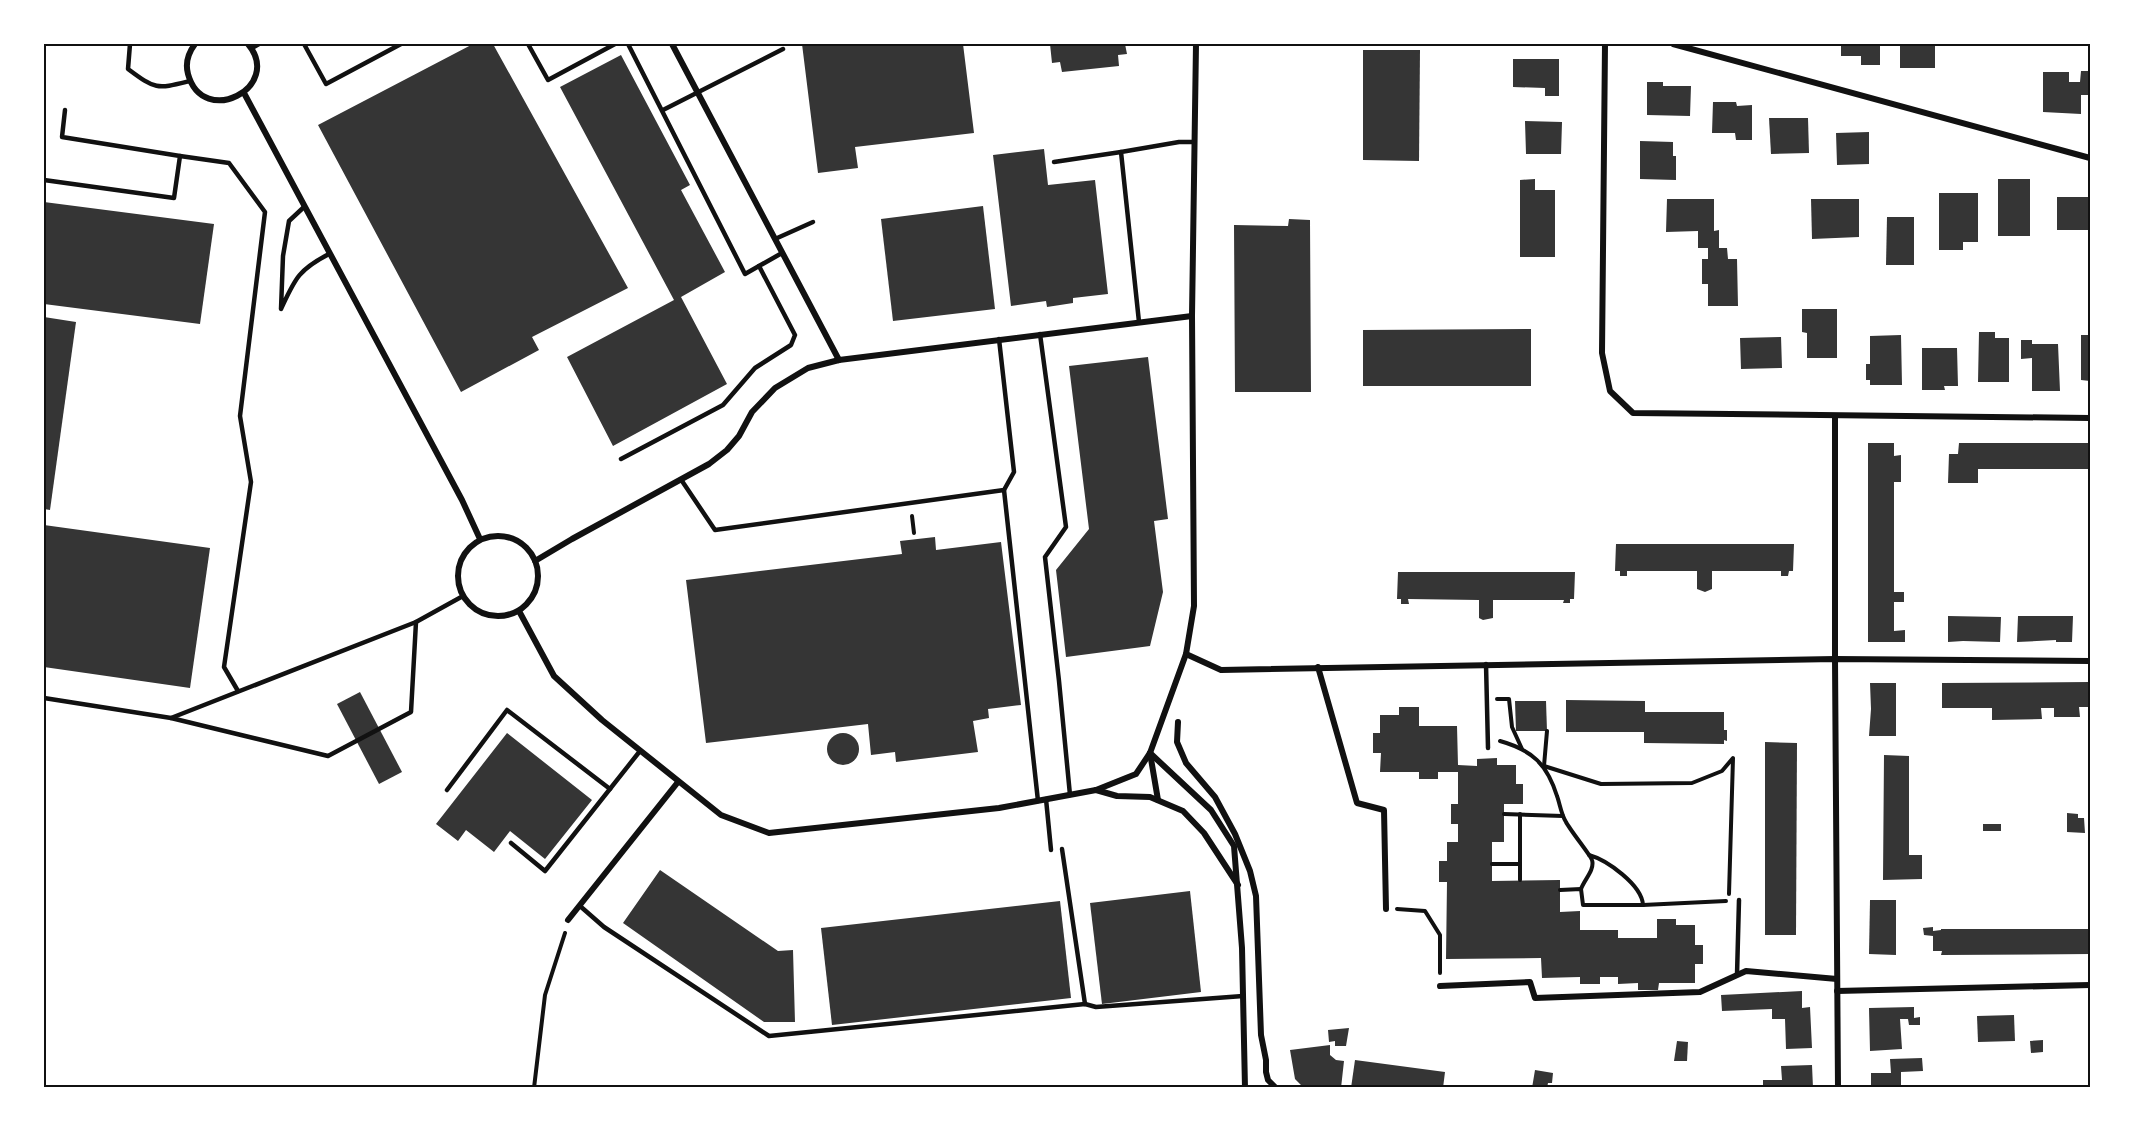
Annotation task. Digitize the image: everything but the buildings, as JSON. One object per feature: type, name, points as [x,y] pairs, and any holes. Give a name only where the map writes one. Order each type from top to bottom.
[{"type":"street","points":[[195,44],[188,59],[187,70],[190,81],[196,90],[214,100],[225,101],[244,93],[255,77],[256,57],[250,46]]},
{"type":"street","points":[[672,44],[839,360]]},
{"type":"street","points":[[519,611],[554,676],[602,720],[721,815],[770,833],[999,808],[1096,790],[1136,774],[1150,753],[1186,654],[1194,606],[1192,316],[1196,44]]},
{"type":"street","points":[[1605,44],[1602,353],[1610,391],[1633,413],[2091,418]]},
{"type":"street","points":[[1674,44],[2091,158]]},
{"type":"street","points":[[244,93],[462,500],[480,539]]},
{"type":"street","points":[[536,561],[572,539],[682,481],[727,450],[739,436],[752,411],[774,388],[808,368],[839,360],[1192,316]]},
{"type":"street","points":[[1835,416],[1838,1088]]},
{"type":"street","points":[[490,536],[504,536],[517,540],[528,549],[536,561],[537,586],[529,602],[519,611],[502,617],[478,612],[469,605],[458,583],[457,571],[468,548],[480,539],[490,536]]},
{"type":"street","points":[[1186,654],[1221,670],[1835,659],[2091,661]]},
{"type":"street","points":[[1318,667],[1357,803],[1384,810],[1386,909]]},
{"type":"street","points":[[1178,723],[1177,742],[1186,763],[1215,797],[1235,834],[1250,871],[1256,896],[1261,1035],[1268,1080],[1276,1088]]},
{"type":"street","points":[[1150,753],[1158,800]]},
{"type":"street","points":[[1150,753],[1211,810],[1234,846],[1239,885],[1245,1088]]},
{"type":"street","points":[[568,920],[678,782]]},
{"type":"street","points":[[1096,790],[1117,796],[1150,797],[1183,811],[1204,832],[1239,885]]},
{"type":"street","points":[[1440,986],[1530,982],[1535,998],[1700,992],[1746,971],[1837,979]]},
{"type":"street","points":[[1837,991],[2091,985]]},
{"type":"lane","points":[[130,44],[128,69],[150,85],[162,88],[190,81]]},
{"type":"lane","points":[[250,46],[259,44]]},
{"type":"lane","points":[[304,44],[326,84],[401,44]]},
{"type":"lane","points":[[528,44],[548,80],[615,44]]},
{"type":"lane","points":[[628,44],[745,274],[782,253]]},
{"type":"lane","points":[[663,110],[783,49]]},
{"type":"lane","points":[[65,110],[62,137],[229,163],[265,212],[240,416],[251,482],[224,667],[238,691]]},
{"type":"lane","points":[[1054,162],[1179,142],[1194,142]]},
{"type":"lane","points":[[1121,152],[1139,322]]},
{"type":"lane","points":[[44,180],[174,198],[180,156]]},
{"type":"lane","points":[[304,207],[289,221],[283,256],[281,309],[296,278],[306,266],[329,254]]},
{"type":"lane","points":[[775,239],[813,222]]},
{"type":"lane","points":[[621,459],[723,405],[755,368],[791,345],[795,335],[759,266]]},
{"type":"lane","points":[[1040,334],[1066,526],[1045,557],[1070,795]]},
{"type":"lane","points":[[999,339],[1014,472],[1004,490],[1038,801]]},
{"type":"lane","points":[[682,481],[715,530],[1004,490]]},
{"type":"lane","points":[[171,718],[416,621],[463,596]]},
{"type":"lane","points":[[44,698],[171,718],[328,756],[411,712],[416,621]]},
{"type":"lane","points":[[1486,664],[1488,748]]},
{"type":"lane","points":[[447,790],[507,710],[610,789]]},
{"type":"lane","points":[[511,843],[545,871],[640,751]]},
{"type":"lane","points":[[1046,800],[1051,850]]},
{"type":"lane","points":[[1062,849],[1084,1004]]},
{"type":"lane","points":[[1737,975],[1739,900]]},
{"type":"lane","points":[[580,906],[604,927],[769,1036],[1084,1004],[1096,1007],[1243,996]]},
{"type":"path","points":[[1486,699],[1509,699],[1512,727],[1522,750]]},
{"type":"path","points":[[1544,766],[1546,731]]},
{"type":"path","points":[[1487,740],[1504,742],[1533,755],[1544,766],[1553,784],[1563,816],[1573,834],[1592,858],[1592,869],[1581,889],[1583,905],[1728,901],[1733,758],[1722,771],[1692,783],[1601,784],[1544,766]]},
{"type":"path","points":[[1504,814],[1563,816]]},
{"type":"path","points":[[1520,814],[1520,880]]},
{"type":"path","points":[[1589,855],[1598,858],[1628,879],[1642,896],[1643,905]]},
{"type":"path","points":[[1492,864],[1520,864]]},
{"type":"path","points":[[1560,890],[1581,889]]},
{"type":"path","points":[[1386,909],[1425,911],[1440,935],[1440,986]]},
{"type":"path","points":[[534,1088],[545,995],[568,920]]}]
